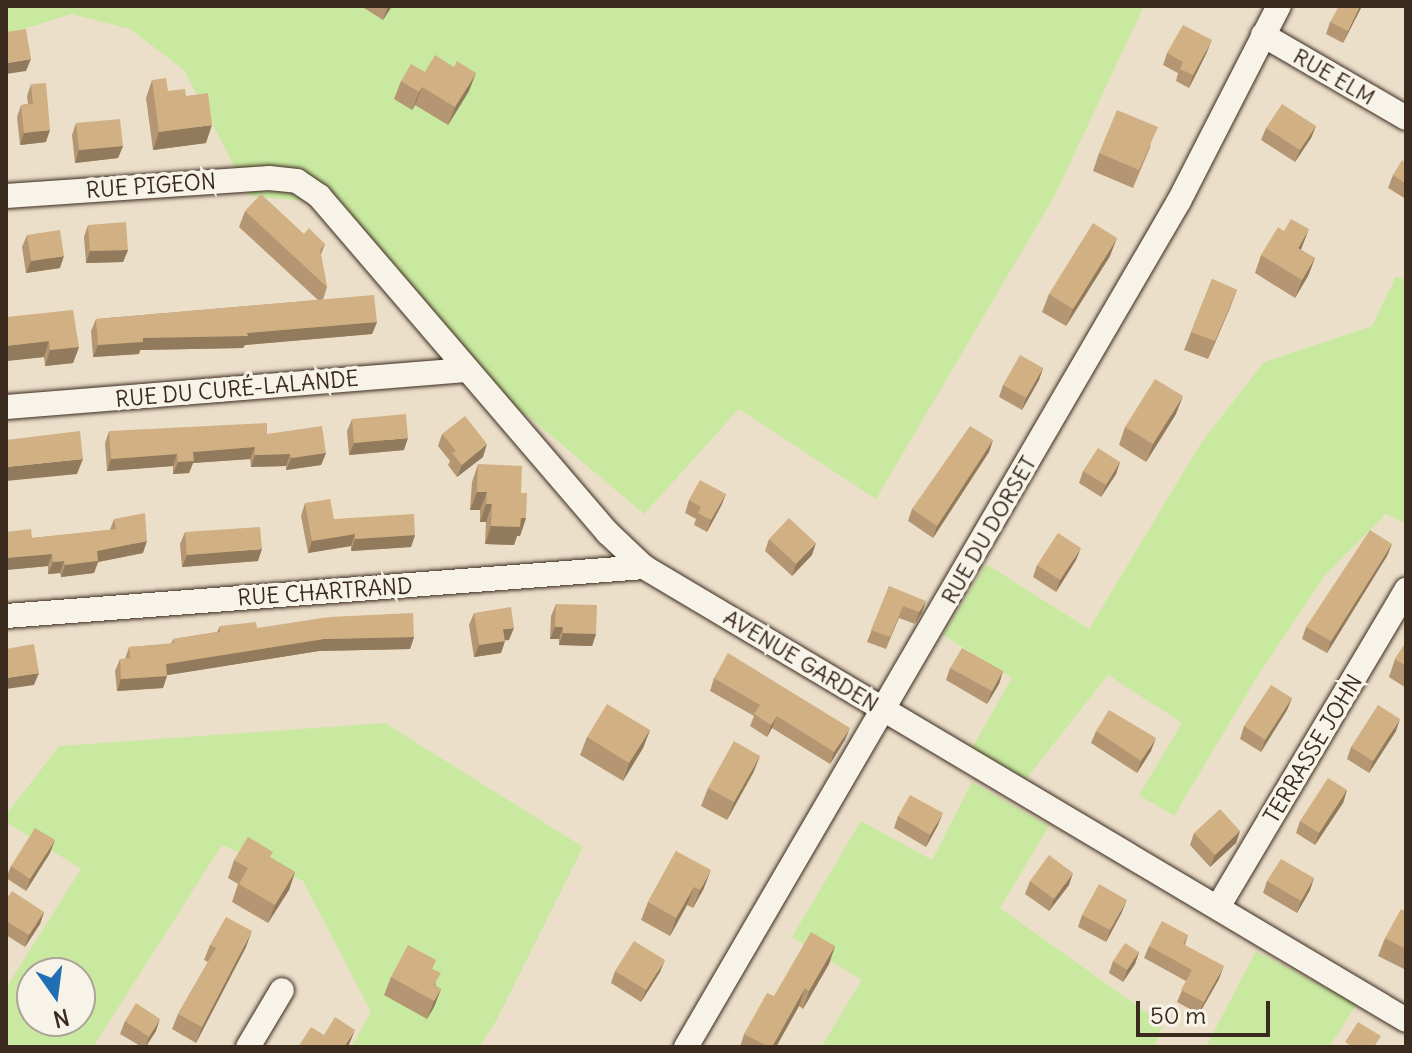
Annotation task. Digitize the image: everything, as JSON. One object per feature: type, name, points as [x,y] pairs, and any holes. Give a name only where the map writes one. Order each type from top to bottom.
[{"type":"street","name":"RUE DU DORSET","points":[[686,1047],[1179,201],[1279,6]]},
{"type":"street","name":"RUE ELM","points":[[1263,35],[1406,118]]},
{"type":"street","name":"RUE PIGEON","points":[[6,196],[269,178],[297,181]]},
{"type":"street","name":"AVENUE GARDEN","points":[[297,181],[319,196],[608,533],[644,567],[1406,1020]]},
{"type":"street","name":"RUE DU CURÉ-LALANDE","points":[[6,407],[467,370]]},
{"type":"street","name":"RUE CHARTRAND","points":[[6,616],[644,567]]},
{"type":"street","name":"TERRASSE JOHN","points":[[1218,907],[1406,590]]},
{"type":"street","points":[[248,1047],[282,990]]},
{"type":"green space","points":[[6,6],[1144,6],[1054,197],[876,499],[739,409],[644,514],[528,416],[463,379],[313,202],[250,196],[184,70],[130,29],[71,14],[6,35]]},
{"type":"green space","points":[[1396,276],[1406,281],[1406,524],[1386,514],[1326,574],[1257,677],[1174,816],[1139,795],[1182,723],[1108,675],[1026,779],[972,748],[1012,678],[943,635],[986,564],[1089,629],[1201,443],[1264,362],[1372,326]]},
{"type":"green space","points":[[385,723],[583,847],[496,1021],[479,1047],[351,1047],[371,1012],[303,881],[222,845],[93,1047],[6,1047],[6,988],[16,972],[16,1037],[96,1037],[96,957],[26,957],[81,869],[6,822],[6,815],[59,746]]},
{"type":"green space","points":[[972,782],[1049,826],[1000,908],[1163,1024],[1154,1047],[821,1047],[862,980],[792,937],[861,821],[932,860]]},
{"type":"green space","points":[[1256,951],[1357,1004],[1329,1047],[1206,1047]]},
{"type":"building","points":[[1339,6],[1360,6],[1348,31],[1330,22]]},
{"type":"building","points":[[1183,25],[1212,40],[1193,75],[1180,69],[1183,62],[1167,53]]},
{"type":"building","points":[[26,29],[31,59],[7,63],[6,32]]},
{"type":"building","points":[[435,55],[454,67],[457,61],[476,73],[455,107],[422,87],[419,92],[401,81],[411,64],[425,72]]},
{"type":"building","points":[[166,78],[168,91],[185,89],[186,96],[208,93],[212,125],[159,132],[152,80]]},
{"type":"building","points":[[46,83],[50,130],[24,133],[21,105],[33,104],[31,84]]},
{"type":"building","points":[[1282,104],[1316,126],[1300,150],[1266,128]]},
{"type":"building","points":[[1117,110],[1158,127],[1139,170],[1099,153]]},
{"type":"building","points":[[120,119],[123,146],[79,150],[76,123]]},
{"type":"building","points":[[1402,160],[1406,163],[1406,184],[1393,175]]},
{"type":"building","points":[[261,194],[304,234],[309,228],[325,244],[320,250],[327,287],[245,211]]},
{"type":"building","points":[[1291,219],[1309,229],[1298,248],[1315,258],[1302,280],[1261,255],[1278,227],[1284,231]]},
{"type":"building","points":[[126,222],[128,250],[90,251],[88,225]]},
{"type":"building","points":[[1093,223],[1117,238],[1073,309],[1049,294]]},
{"type":"building","points":[[60,230],[64,256],[31,261],[27,235]]},
{"type":"building","points":[[1212,279],[1237,290],[1215,341],[1191,332]]},
{"type":"building","points":[[374,295],[377,322],[247,333],[248,336],[143,338],[143,342],[98,345],[96,319]]},
{"type":"building","points":[[73,310],[79,347],[50,350],[49,341],[6,346],[6,317]]},
{"type":"building","points":[[1020,355],[1043,368],[1026,398],[1003,385]]},
{"type":"building","points":[[1155,379],[1183,396],[1153,444],[1125,427]]},
{"type":"building","points":[[406,414],[408,438],[354,443],[352,419]]},
{"type":"building","points":[[465,416],[487,444],[462,465],[452,453],[456,451],[442,434]]},
{"type":"building","points":[[267,423],[267,434],[322,426],[326,453],[291,458],[290,454],[255,455],[255,447],[193,452],[194,461],[178,462],[177,454],[111,459],[109,431]]},
{"type":"building","points":[[970,426],[993,440],[937,526],[912,509]]},
{"type":"building","points":[[80,431],[83,459],[6,467],[6,440]]},
{"type":"building","points":[[1098,448],[1120,462],[1106,485],[1083,471]]},
{"type":"building","points":[[478,464],[522,466],[521,493],[527,493],[526,518],[521,518],[520,527],[491,526],[492,504],[486,504],[487,492],[477,492]]},
{"type":"building","points":[[700,480],[726,494],[711,520],[698,513],[701,507],[689,500]]},
{"type":"building","points":[[330,499],[334,519],[414,514],[415,535],[355,539],[355,534],[312,541],[305,503]]},
{"type":"building","points":[[145,513],[147,541],[97,551],[98,561],[65,565],[64,561],[53,562],[52,554],[6,558],[6,532],[31,529],[32,538],[116,529],[114,519]]},
{"type":"building","points":[[789,518],[816,543],[796,564],[769,539]]},
{"type":"building","points":[[260,527],[262,549],[187,555],[185,532]]},
{"type":"building","points":[[1370,530],[1392,544],[1331,641],[1306,627]]},
{"type":"building","points":[[1058,533],[1081,548],[1060,580],[1037,565]]},
{"type":"building","points":[[889,586],[926,601],[919,612],[903,606],[890,637],[871,630]]},
{"type":"building","points":[[556,604],[597,605],[596,634],[563,633],[563,627],[555,627]]},
{"type":"building","points":[[511,607],[514,628],[503,629],[505,641],[479,645],[474,613]]},
{"type":"building","points":[[413,613],[414,637],[324,639],[166,664],[167,676],[121,679],[120,659],[130,658],[129,647],[174,643],[173,639],[220,632],[220,626],[256,622],[257,628],[329,617]]},
{"type":"building","points":[[1406,642],[1406,666],[1395,659]]},
{"type":"building","points":[[34,644],[39,673],[6,678],[6,649]]},
{"type":"building","points":[[962,648],[1003,671],[992,691],[950,668]]},
{"type":"building","points":[[728,653],[850,728],[834,752],[777,716],[771,725],[754,714],[760,705],[714,678]]},
{"type":"building","points":[[1271,685],[1292,698],[1265,740],[1244,726]]},
{"type":"building","points":[[607,704],[650,730],[629,763],[587,737]]},
{"type":"building","points":[[1378,705],[1400,719],[1373,761],[1351,747]]},
{"type":"building","points":[[1109,710],[1156,738],[1141,761],[1096,731]]},
{"type":"building","points":[[734,741],[760,756],[734,802],[708,788]]},
{"type":"building","points":[[1328,778],[1347,790],[1319,833],[1300,821]]},
{"type":"building","points":[[910,795],[943,813],[930,835],[898,816]]},
{"type":"building","points":[[1220,809],[1240,831],[1215,855],[1194,833]]},
{"type":"building","points":[[35,828],[55,840],[30,879],[11,866]]},
{"type":"building","points":[[248,837],[273,852],[270,857],[295,872],[275,905],[239,884],[248,868],[234,860]]},
{"type":"building","points":[[676,851],[711,870],[700,890],[694,887],[676,918],[648,902]]},
{"type":"building","points":[[1049,855],[1073,873],[1054,899],[1030,881]]},
{"type":"building","points":[[1281,859],[1314,878],[1301,901],[1267,881]]},
{"type":"building","points":[[1099,884],[1127,900],[1110,930],[1082,915]]},
{"type":"building","points":[[12,891],[44,912],[29,935],[6,921],[6,900]]},
{"type":"building","points":[[1401,909],[1406,912],[1406,949],[1385,938]]},
{"type":"building","points":[[226,917],[252,931],[202,1027],[178,1014],[216,948],[210,945]]},
{"type":"building","points":[[1162,921],[1188,935],[1183,944],[1224,966],[1204,1002],[1181,990],[1192,970],[1149,946]]},
{"type":"building","points":[[811,932],[835,946],[809,991],[805,988],[772,1047],[769,1047],[744,1034],[767,993],[774,996]]},
{"type":"building","points":[[634,941],[665,960],[646,990],[615,971]]},
{"type":"building","points":[[1125,943],[1139,952],[1127,970],[1113,961]]},
{"type":"building","points":[[408,945],[436,960],[432,969],[441,973],[434,985],[441,989],[434,1001],[391,977]]},
{"type":"building","points":[[136,1003],[160,1019],[149,1037],[125,1021]]},
{"type":"building","points":[[335,1017],[355,1030],[344,1047],[298,1047],[311,1027],[324,1035]]},
{"type":"building","points":[[1358,1022],[1381,1036],[1374,1047],[1353,1047],[1345,1042]]}]
